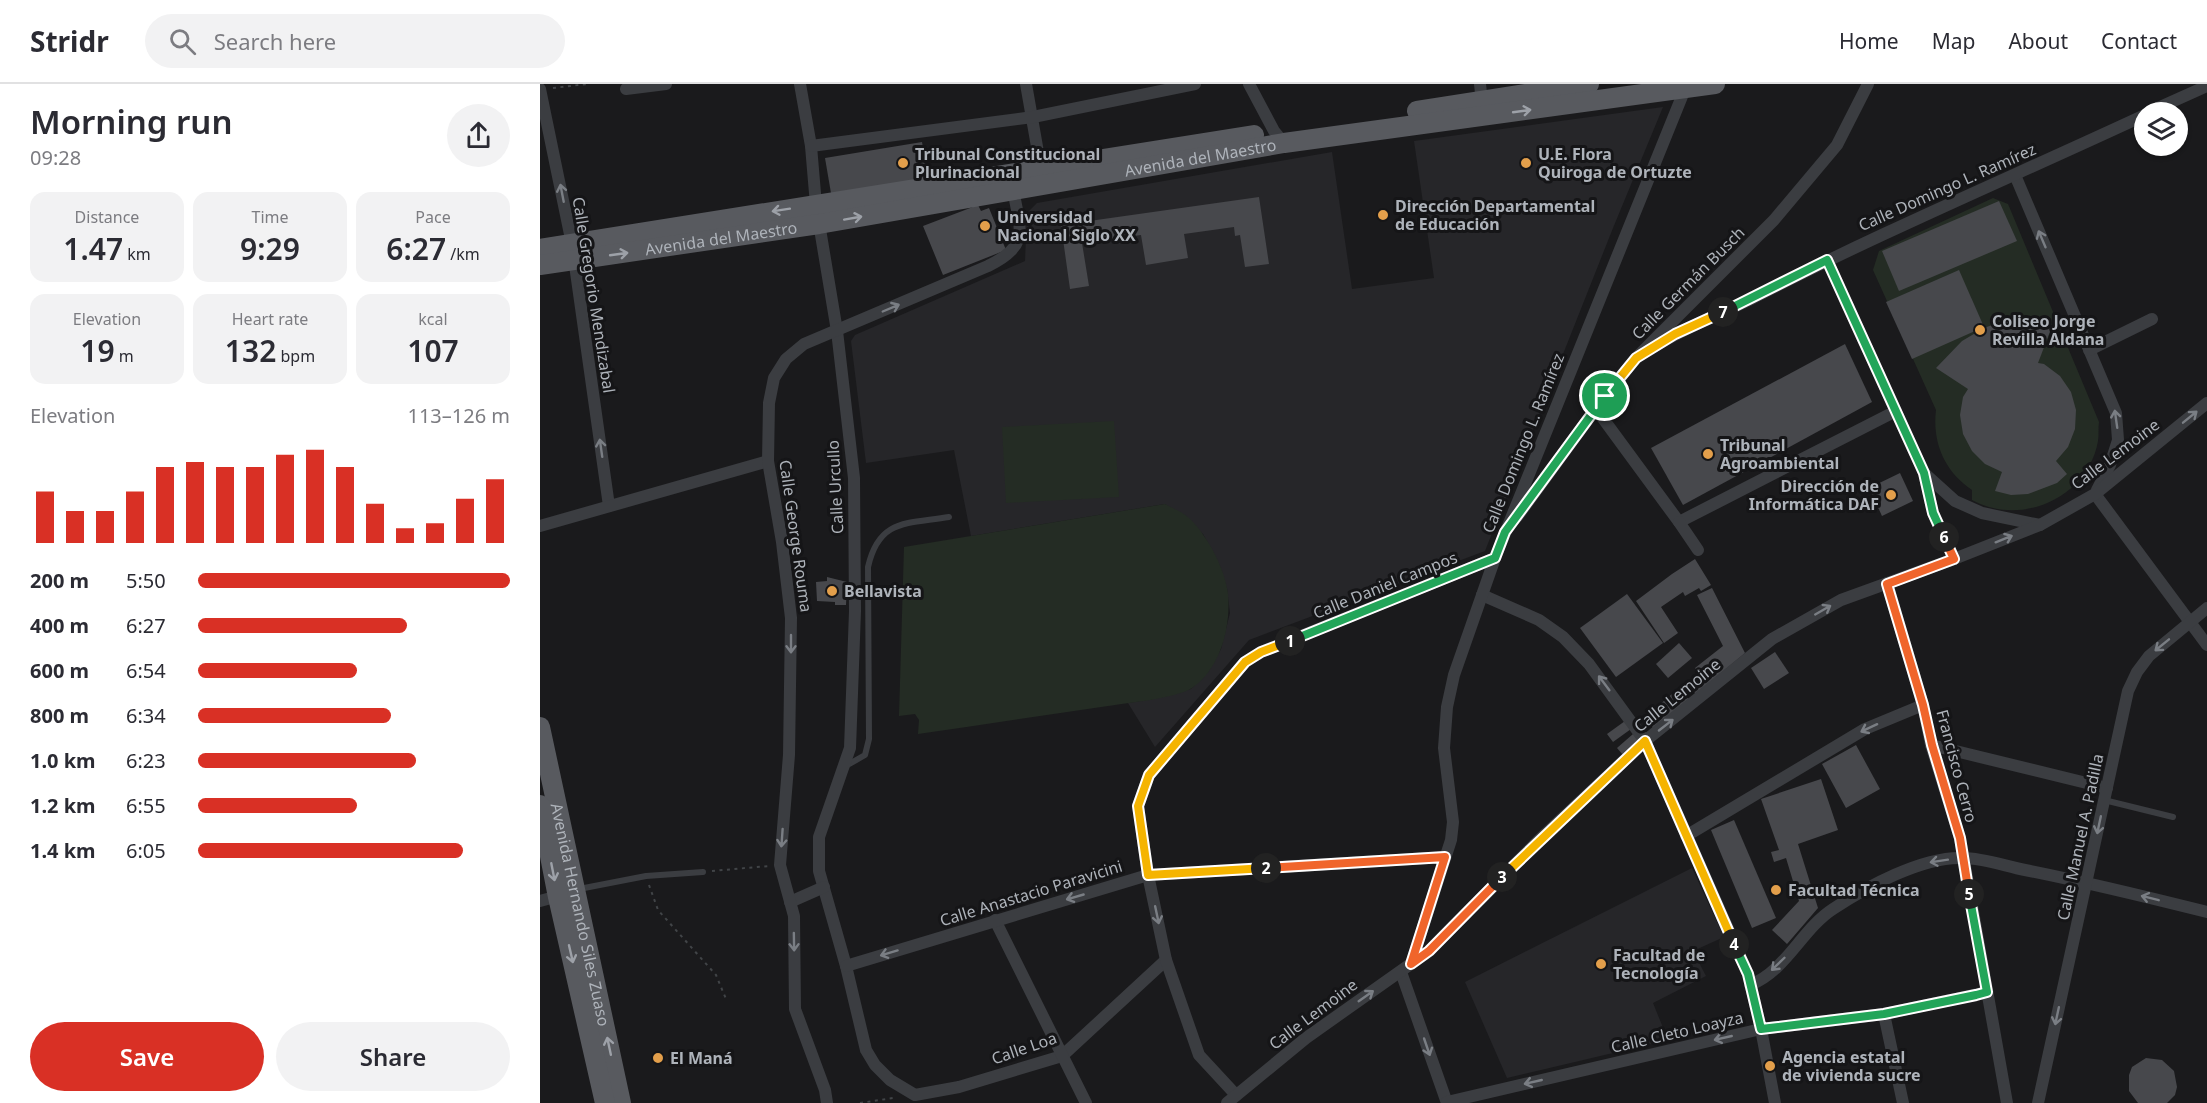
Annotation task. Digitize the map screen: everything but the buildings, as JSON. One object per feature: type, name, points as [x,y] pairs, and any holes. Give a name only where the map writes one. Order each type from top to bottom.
[{"type":"main road","name":"Avenida del Maestro","points":[[1279,137],[1481,93],[1589,84]]},
{"type":"main road","name":"Avenida del Maestro","points":[[540,265],[573,252],[818,214],[1279,137],[1715,84]]},
{"type":"main road","name":"Avenida del Maestro","points":[[818,214],[1013,189],[1042,177]]},
{"type":"main road","name":"Avenida del Maestro","points":[[540,249],[573,252]]},
{"type":"main road","name":"Avenida Hernando Siles Zuaso","points":[[540,727],[558,896],[621,1103]]},
{"type":"main road","name":"Avenida Hernando Siles Zuaso","points":[[540,805],[558,896],[605,1103]]},
{"type":"street","points":[[626,89],[666,84]]},
{"type":"street","name":"Calle Urcullo","points":[[800,84],[837,331],[854,478],[855,611],[850,748],[819,837],[819,871],[846,966],[866,1050],[875,1065],[890,1080],[915,1095]]},
{"type":"street","points":[[1026,84],[1042,177]]},
{"type":"street","points":[[811,146],[1033,117],[1195,84]]},
{"type":"street","points":[[1249,84],[1279,137]]},
{"type":"street","name":"Calle Germán Busch","points":[[1505,532],[1636,358],[1774,220],[1837,145],[1868,84]]},
{"type":"street","name":"Calle Domingo L. Ramírez","points":[[1406,968],[1451,840],[1452,822],[1444,748],[1447,706],[1454,675],[1505,532],[1685,86]]},
{"type":"street","points":[[2171,102],[2207,86]]},
{"type":"street","name":"Calle Gregorio Mendizabal","points":[[541,89],[573,252],[609,506]]},
{"type":"street","name":"Calle Domingo L. Ramírez","points":[[1636,358],[1675,334],[1827,260],[2134,120]]},
{"type":"street","points":[[2015,175],[2116,413],[2118,440],[2110,465],[2095,494],[2207,645]]},
{"type":"street","name":"Calle George Rouma","points":[[827,1103],[825,1090],[795,1009],[794,916],[780,865],[789,755],[791,618],[782,542],[768,461],[769,403],[774,378],[786,358],[804,344],[1004,258],[1014,249],[1019,240],[1013,189]]},
{"type":"street","points":[[1827,260],[1924,473],[1933,513],[1954,559]]},
{"type":"street","points":[[2089,350],[2152,319]]},
{"type":"street","name":"Calle Lemoine","points":[[1232,1100],[1306,1038],[1429,951],[1538,841],[1645,741],[1772,639],[1841,600],[2040,525],[2095,494],[2207,404]]},
{"type":"street","points":[[1596,409],[1698,550]]},
{"type":"street","points":[[1679,522],[1896,411]]},
{"type":"street","points":[[540,526],[768,461]]},
{"type":"street","points":[[1924,473],[1955,501],[1982,513],[2040,525]]},
{"type":"street","name":"Calle Daniel Campos","points":[[1232,1100],[1199,1055],[1166,960],[1148,875],[1138,806],[1149,775],[1245,662],[1261,652],[1495,558]]},
{"type":"street","name":"Francisco Cerro","points":[[1887,584],[1960,838],[2007,1103]]},
{"type":"street","points":[[1482,595],[1539,620],[1563,637],[1589,664],[1645,741],[1748,974],[1775,1103]]},
{"type":"street","name":"Calle Manuel A. Padilla","points":[[2038,1103],[2128,691],[2137,672],[2149,656],[2207,608]]},
{"type":"street","points":[[1686,836],[1865,729],[1923,705]]},
{"type":"street","points":[[1932,745],[2106,794]]},
{"type":"street","name":"Calle Anastacio Paravicini","points":[[846,966],[1148,875],[1445,857]]},
{"type":"street","points":[[1750,985],[1781,963],[1812,927],[1831,910],[1890,877],[1923,863],[1962,857],[2087,882],[2207,912]]},
{"type":"street","points":[[790,902],[824,887]]},
{"type":"street","points":[[995,920],[1086,1103]]},
{"type":"street","name":"Calle Loa","points":[[915,1095],[959,1087],[1062,1056],[1166,960]]},
{"type":"street","points":[[1406,968],[1447,1103]]},
{"type":"street","name":"Calle Cleto Loayza","points":[[1447,1103],[1761,1029],[1884,1014],[1987,992]]},
{"type":"street","points":[[1884,1014],[1903,1103]]},
{"type":"lane","points":[[843,767],[865,755],[869,740],[868,567],[872,550],[881,536],[898,526],[949,517]]},
{"type":"lane","points":[[2106,794],[2173,817]]},
{"type":"lane","points":[[558,896],[646,876],[703,872]]},
{"type":"path","points":[[541,89],[587,84]]},
{"type":"path","points":[[703,872],[780,865]]},
{"type":"path","points":[[646,876],[658,910],[716,975],[726,999]]},
{"type":"path","points":[[860,1103],[915,1095]]},
{"type":"shaded area","points":[[1663,107],[1485,551],[1249,640],[1155,747],[1128,703],[1191,689],[1208,672],[1221,649],[1230,613],[1227,589],[1219,564],[1203,534],[1165,504],[971,536],[954,450],[866,463],[851,341],[855,335],[1025,261],[1027,213],[1037,203],[1332,152],[1352,289],[1434,278],[1414,141]]},
{"type":"shaded area","name":"Coliseo Jorge Revilla Aldana","points":[[1993,198],[2008,204],[2099,422],[2098,441],[2092,461],[2081,478],[2067,492],[2050,502],[2031,508],[2011,510],[1991,508],[1972,500],[1972,490],[1954,475],[1942,456],[1936,434],[1936,410],[1873,270],[1879,251]]},
{"type":"shaded area","points":[[1114,421],[1119,497],[1006,503],[1002,427]]},
{"type":"shaded area","points":[[1165,504],[1187,516],[1202,533],[1219,563],[1228,594],[1228,619],[1222,646],[1210,669],[1192,688],[1176,695],[1152,700],[918,734],[919,720],[915,714],[899,716],[904,547]]},
{"type":"shaded area","name":"Facultad de Tecnología","points":[[1692,868],[1724,937],[1693,951],[1706,976],[1653,1003],[1668,1040],[1507,1078],[1465,982]]},
{"type":"place","name":"Tribunal Constitucional Plurinacional","points":[[903,163]]},
{"type":"place","name":"U.E. Flora Quiroga de Ortuzte","points":[[1526,163]]},
{"type":"place","name":"Dirección Departamental de Educación","points":[[1383,215]]},
{"type":"place","name":"Universidad Nacional Siglo XX","points":[[985,226]]},
{"type":"place","name":"Coliseo Jorge Revilla Aldana","points":[[1980,330]]},
{"type":"place","name":"Tribunal Agroambiental","points":[[1708,454]]},
{"type":"place","name":"Dirección de Informática DAF","points":[[1891,495]]},
{"type":"place","name":"Bellavista","points":[[832,591]]},
{"type":"place","name":"Facultad Técnica","points":[[1776,890]]},
{"type":"place","name":"Facultad de Tecnología","points":[[1601,964]]},
{"type":"place","name":"El Maná","points":[[658,1058]]},
{"type":"place","name":"Agencia estatal de vivienda sucre","points":[[1770,1066]]},
{"type":"route","points":[[1827,260],[1924,473],[1933,513],[1954,559],[1887,584],[1960,838],[1987,992],[1884,1014],[1761,1029],[1748,974],[1645,741],[1538,841],[1429,951],[1411,964],[1445,857],[1148,875],[1138,806],[1149,775],[1245,662],[1261,652],[1495,558],[1505,532],[1605,396],[1636,358],[1675,334],[1827,260]]}]
